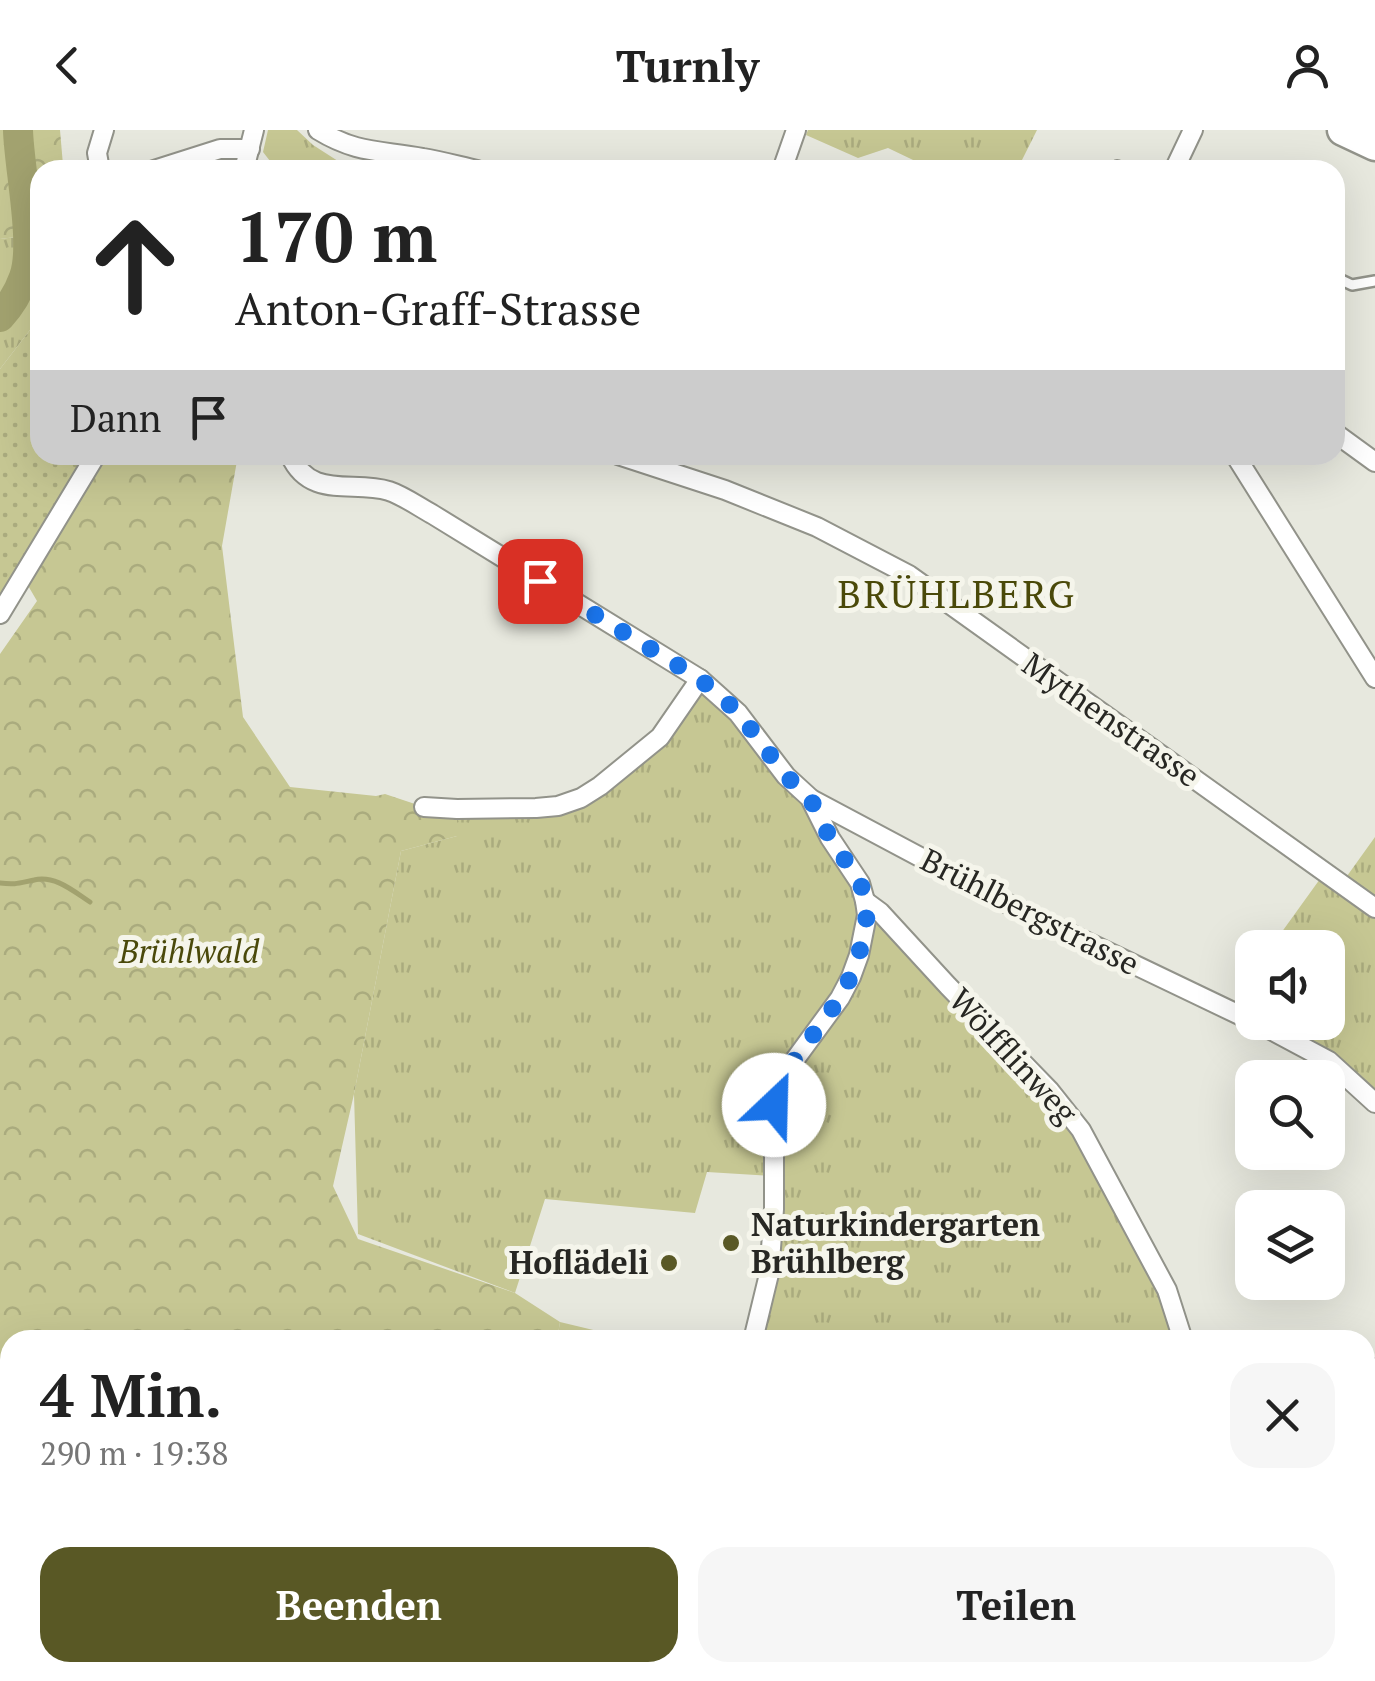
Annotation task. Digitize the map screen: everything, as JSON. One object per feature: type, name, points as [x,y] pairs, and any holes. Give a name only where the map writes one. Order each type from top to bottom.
[{"type":"main road","points":[[1343,130],[1375,146]]},
{"type":"street","points":[[98,160],[104,130]]},
{"type":"street","points":[[318,130],[338,142],[376,153],[435,160]]},
{"type":"street","points":[[786,160],[796,130]]},
{"type":"street","points":[[1179,160],[1194,130]]},
{"type":"street","points":[[187,160],[252,139]]},
{"type":"street","points":[[1345,441],[1375,462]]},
{"type":"street","points":[[0,614],[90,465]]},
{"type":"street","points":[[296,465],[312,480],[328,486],[389,491],[700,679],[738,712],[786,776],[810,798]]},
{"type":"street","name":"Mythenstrasse","points":[[649,465],[818,527],[909,575],[1375,908]]},
{"type":"street","points":[[1241,465],[1375,678]]},
{"type":"street","points":[[424,806],[536,808],[582,798],[660,737],[700,679]]},
{"type":"street","name":"Wölfflinweg","points":[[810,798],[830,838],[860,882],[866,901],[1050,1091],[1082,1130],[1166,1290],[1180,1330]]},
{"type":"street","name":"Brühlbergstrasse","points":[[810,798],[1012,906],[1235,1013]]},
{"type":"street","points":[[755,1330],[768,1274],[774,1209],[774,1105],[788,1069],[840,998],[851,976],[864,933],[866,901]]},
{"type":"street","name":"Brühlbergstrasse","points":[[1288,1040],[1328,1061],[1375,1103]]},
{"type":"lane","points":[[1345,282],[1352,285],[1375,280]]},
{"type":"green space","points":[[0,130],[60,130],[63,160],[30,160],[30,235],[0,239]]},
{"type":"green space","points":[[268,130],[297,130],[336,160],[269,160],[263,152]]},
{"type":"green space","points":[[808,130],[1037,130],[1022,160],[913,160],[888,148],[858,158],[806,135]]},
{"type":"green space","points":[[237,154],[240,160],[206,160]]},
{"type":"green space","points":[[30,235],[30,330],[0,369],[0,239]]},
{"type":"green space","points":[[30,330],[30,465],[90,465],[0,614],[0,369]]},
{"type":"green space","name":"Brühlwald","points":[[90,465],[236,465],[222,546],[243,717],[290,787],[385,794],[424,807],[457,809],[457,836],[401,851],[333,1186],[358,1239],[515,1293],[560,1322],[559,1330],[0,1330],[0,654],[37,601],[23,577]]},
{"type":"green space","points":[[700,679],[764,745],[860,883],[1067,1110],[1178,1330],[754,1330],[773,1176],[707,1172],[695,1213],[545,1199],[515,1293],[358,1234],[354,1094],[401,851],[457,836],[457,809],[558,806],[660,737]]},
{"type":"green space","points":[[1375,837],[1375,1090],[1345,1060],[1303,1040],[1345,1040],[1345,930],[1283,930],[1325,872],[1342,883]]},
{"type":"green space","points":[[560,1322],[593,1330],[559,1330]]},
{"type":"waterway","points":[[0,317],[20,288],[27,263],[28,226],[18,130]]},
{"type":"waterway","points":[[0,883],[49,880],[90,902]]},
{"type":"place","name":"Naturkindergarten Brühlberg","points":[[731,1243]]},
{"type":"place","name":"Hoflädeli","points":[[669,1263]]},
{"type":"district","name":"BRÜHLBERG","points":[[957,595]]},
{"type":"route","points":[[540,581],[700,679],[738,712],[786,776],[810,798],[830,838],[860,882],[867,915],[851,976],[840,998],[788,1069],[774,1105]]}]
